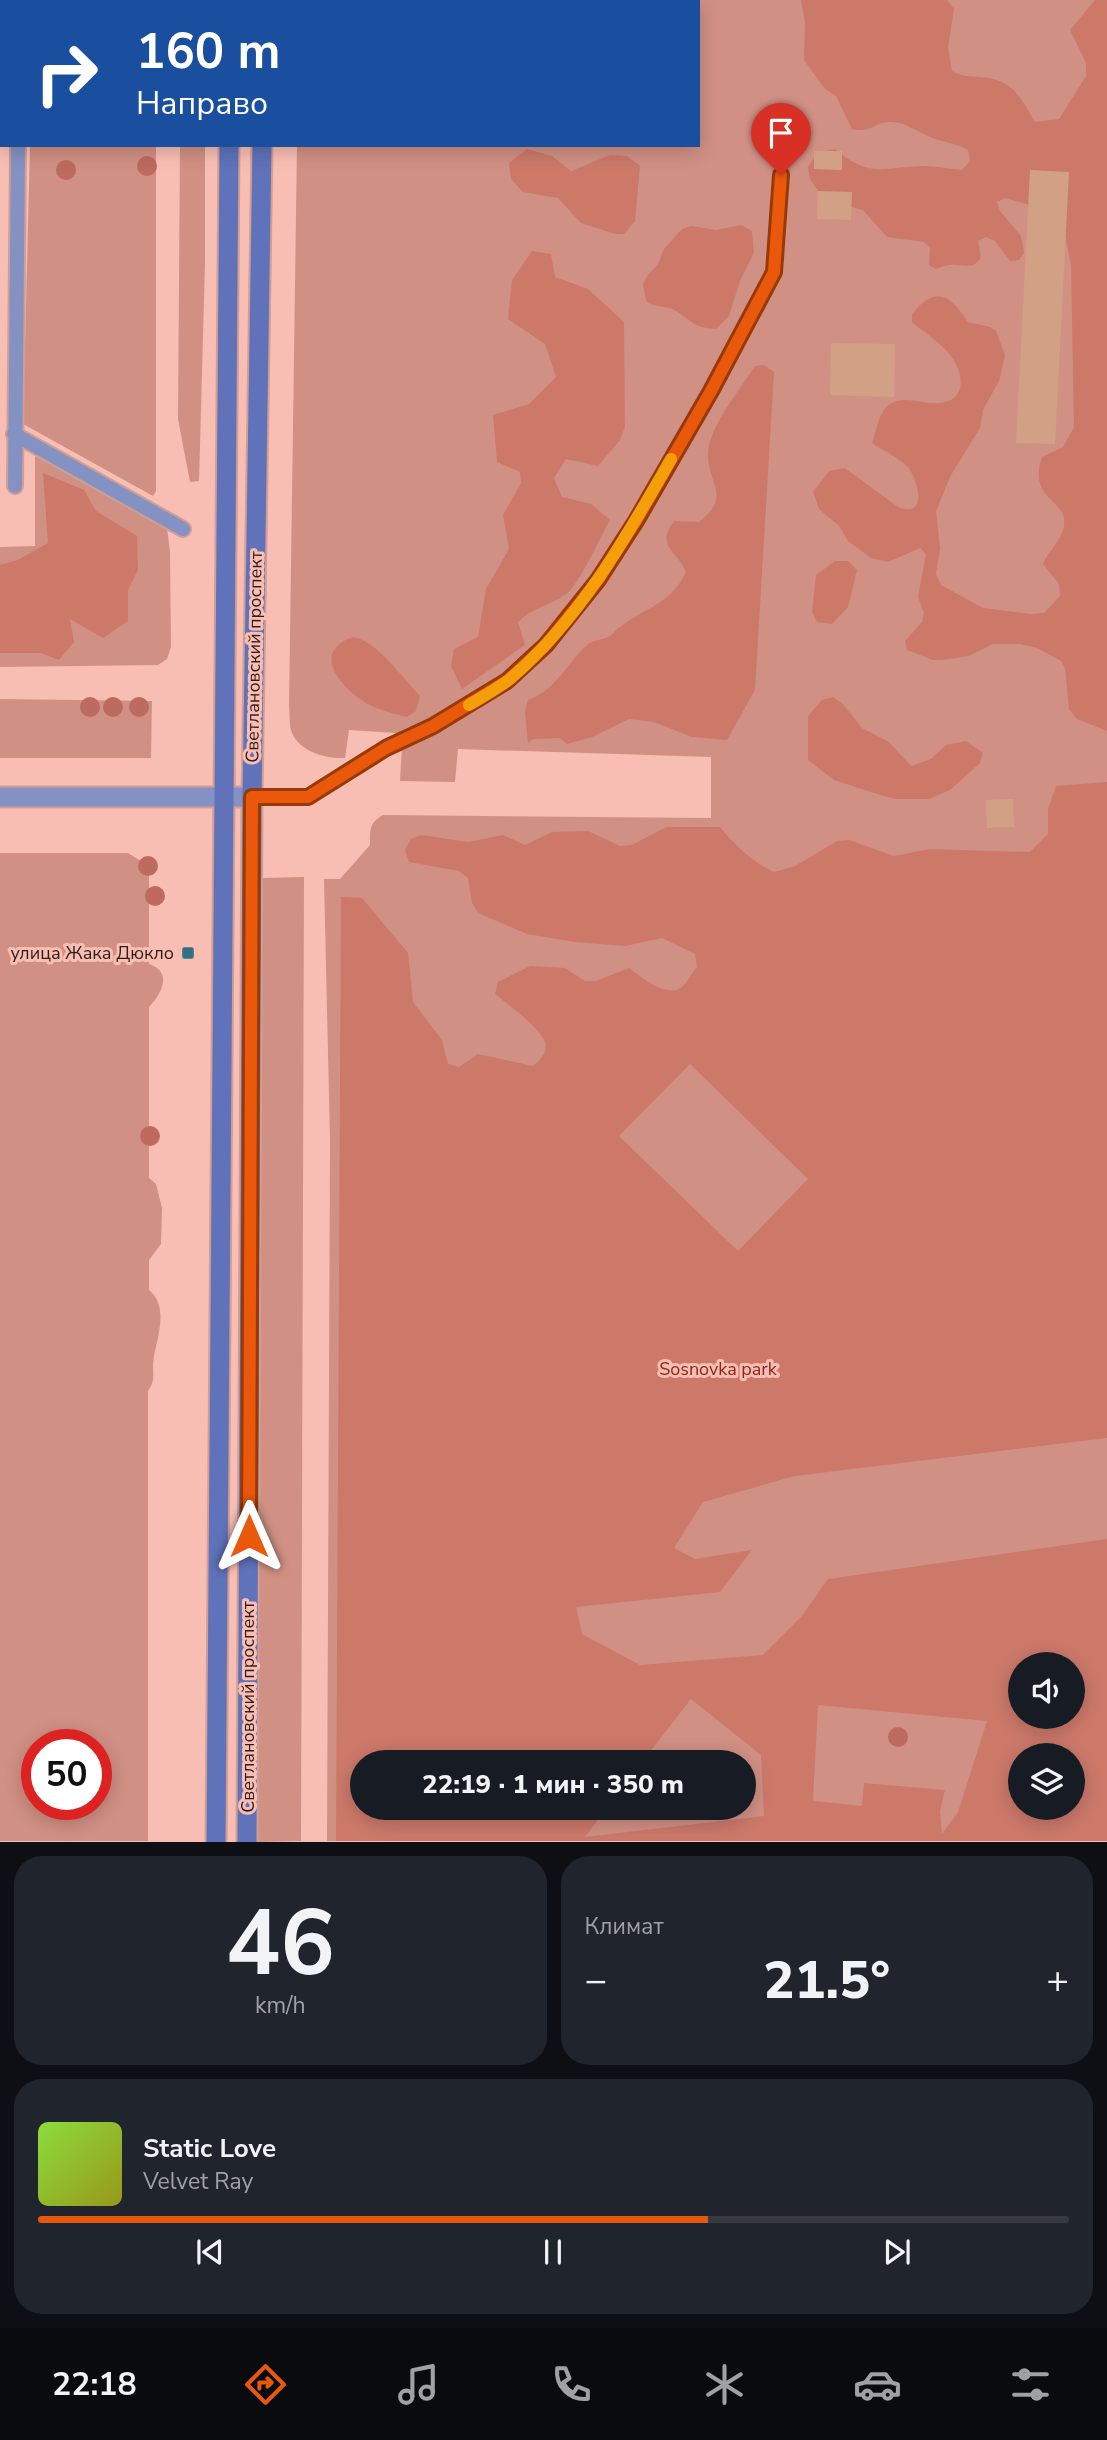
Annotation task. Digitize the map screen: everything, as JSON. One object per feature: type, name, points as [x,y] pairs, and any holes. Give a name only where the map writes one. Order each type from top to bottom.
[{"type":"main road","name":"Светлановский проспект","points":[[216,1842],[229,147]]},
{"type":"main road","name":"Светлановский проспект","points":[[247,1842],[252,797],[262,147]]},
{"type":"street","points":[[0,797],[252,797]]},
{"type":"lane","points":[[15,486],[18,147]]},
{"type":"lane","points":[[252,797],[308,797],[386,748],[433,726],[507,681],[546,645],[598,580],[636,521],[711,391],[774,272],[781,175]]},
{"type":"lane","points":[[14,434],[183,529]]},
{"type":"green space","name":"Sosnovka park","points":[[700,0],[1107,0],[1107,1841],[327,1841],[330,1140],[324,879],[340,879],[370,845],[371,827],[383,815],[711,818],[711,757],[458,749],[455,782],[400,781],[402,745],[395,733],[349,730],[345,758],[329,757],[305,748],[294,737],[290,727],[297,147],[700,147]]},
{"type":"green space","points":[[801,0],[947,0],[954,9],[948,47],[952,71],[1005,84],[1020,98],[1035,122],[1059,119],[1086,76],[1086,63],[1070,30],[1095,0],[1107,0],[1107,731],[1077,719],[1069,709],[1065,668],[1061,661],[1037,648],[1020,644],[993,644],[969,656],[941,660],[933,660],[907,650],[905,641],[922,622],[924,613],[918,597],[926,554],[920,548],[888,562],[871,558],[848,541],[839,526],[819,509],[813,492],[829,471],[845,468],[898,507],[907,509],[917,504],[918,491],[910,470],[872,443],[881,416],[886,407],[895,401],[947,402],[958,393],[960,373],[953,359],[940,344],[912,322],[912,314],[920,305],[935,296],[942,297],[955,305],[968,322],[996,331],[1005,355],[999,381],[983,410],[980,428],[951,475],[936,511],[940,548],[936,574],[941,585],[983,608],[1044,613],[1060,596],[1059,584],[1043,564],[1061,536],[1064,517],[1043,491],[1039,471],[1042,457],[1063,447],[1074,427],[1071,265],[1066,239],[1057,224],[1030,205],[1005,198],[997,202],[1000,211],[1021,236],[1024,253],[1019,260],[1010,261],[995,241],[986,237],[978,241],[981,257],[975,264],[950,265],[936,269],[929,265],[930,248],[924,242],[887,237],[863,210],[824,200],[810,179],[808,167],[814,158],[824,151],[835,149],[858,164],[877,169],[924,166],[962,170],[970,161],[968,150],[895,122],[864,130],[852,129],[836,96],[825,89],[804,60],[805,23]]},
{"type":"green space","points":[[30,147],[156,147],[156,491],[153,496],[23,424]]},
{"type":"green space","points":[[180,147],[205,147],[199,481],[190,482],[178,419]]},
{"type":"green space","points":[[527,149],[552,156],[571,171],[610,155],[627,156],[640,166],[635,221],[624,234],[615,234],[581,223],[558,198],[523,192],[511,179],[509,163]]},
{"type":"green space","points":[[741,225],[752,231],[754,253],[740,281],[729,316],[716,329],[695,324],[672,309],[646,301],[643,284],[647,276],[658,264],[664,249],[682,229],[691,226],[716,230]]},
{"type":"green space","points":[[532,251],[551,254],[555,277],[588,289],[624,322],[625,427],[620,440],[598,466],[566,459],[554,478],[562,497],[591,504],[610,520],[576,582],[565,595],[529,613],[518,622],[525,645],[462,689],[451,666],[454,649],[478,637],[486,589],[509,549],[503,515],[521,483],[520,472],[497,462],[493,415],[529,404],[556,377],[545,344],[508,319],[512,280]]},
{"type":"green space","points":[[764,365],[774,372],[755,690],[727,740],[692,737],[654,722],[629,719],[592,737],[567,744],[560,738],[533,739],[528,743],[525,712],[528,700],[546,690],[587,645],[610,636],[665,598],[680,583],[686,572],[667,543],[669,530],[674,521],[699,522],[715,504],[716,489],[708,453],[710,443],[734,396],[755,366]]},
{"type":"green space","points":[[35,456],[167,527],[170,552],[171,647],[167,659],[158,665],[0,667],[0,547],[35,546]]},
{"type":"green space","points":[[43,473],[84,490],[96,511],[137,536],[138,570],[128,590],[128,621],[103,638],[70,619],[74,642],[59,660],[41,653],[0,653],[0,565],[18,560],[48,543]]},
{"type":"green space","points":[[835,561],[848,561],[857,570],[848,607],[832,624],[817,622],[812,612],[816,575]]},
{"type":"green space","points":[[353,637],[381,653],[420,696],[416,711],[407,717],[377,708],[351,692],[337,676],[333,667],[334,650]]},
{"type":"green space","points":[[833,697],[842,703],[862,728],[889,742],[911,766],[931,759],[946,745],[966,741],[983,753],[980,763],[950,790],[929,799],[895,799],[834,780],[808,760],[808,716],[822,700]]},
{"type":"green space","points":[[0,699],[152,701],[151,758],[0,758]]},
{"type":"green space","points":[[1107,782],[1107,1438],[795,1476],[703,1502],[674,1548],[695,1559],[752,1550],[720,1592],[576,1607],[582,1634],[640,1665],[763,1655],[801,1617],[828,1579],[1107,1539],[1107,1841],[336,1841],[341,897],[362,898],[408,953],[413,1002],[442,1040],[448,1064],[459,1067],[478,1054],[533,1066],[544,1053],[545,1041],[525,1019],[495,994],[498,982],[530,966],[565,968],[585,981],[596,981],[629,968],[655,986],[677,990],[697,967],[695,954],[662,938],[625,946],[575,942],[527,934],[478,913],[472,903],[468,878],[459,871],[409,862],[405,850],[411,839],[422,835],[468,842],[503,835],[525,845],[552,832],[588,831],[620,846],[632,845],[666,827],[720,827],[744,852],[774,872],[795,866],[837,841],[849,840],[894,856],[930,849],[1030,852],[1048,834],[1048,809],[1056,786]],"holes":[[[690,1064],[808,1179],[738,1251],[619,1136]],[[818,1705],[987,1721],[958,1812],[942,1834],[940,1811],[945,1790],[864,1783],[862,1806],[813,1801]]]},
{"type":"green space","points":[[0,853],[128,853],[149,866],[149,964],[161,972],[163,983],[158,996],[149,1007],[149,1178],[156,1184],[162,1208],[161,1244],[149,1260],[149,1290],[156,1297],[159,1306],[160,1325],[153,1364],[153,1381],[148,1391],[148,1841],[0,1841]]},
{"type":"green space","points":[[304,877],[301,1841],[258,1842],[261,878]]},
{"type":"building","points":[[814,151],[842,151],[842,170],[814,169]]},
{"type":"building","points":[[1030,170],[1069,172],[1055,444],[1016,443]]},
{"type":"building","points":[[818,191],[852,192],[851,220],[817,219]]},
{"type":"building","points":[[831,343],[895,344],[894,397],[830,395]]},
{"type":"building","points":[[1013,799],[1014,827],[987,828],[986,800]]},
{"type":"slow traffic","points":[[469,705],[507,681],[546,645],[598,580],[671,459]]},
{"type":"place","name":"улица Жака Дюкло","points":[[188,953]]},
{"type":"route","points":[[249,1536],[252,797],[308,797],[386,748],[433,726],[507,681],[546,645],[598,580],[636,521],[711,391],[774,272],[781,175]]}]
